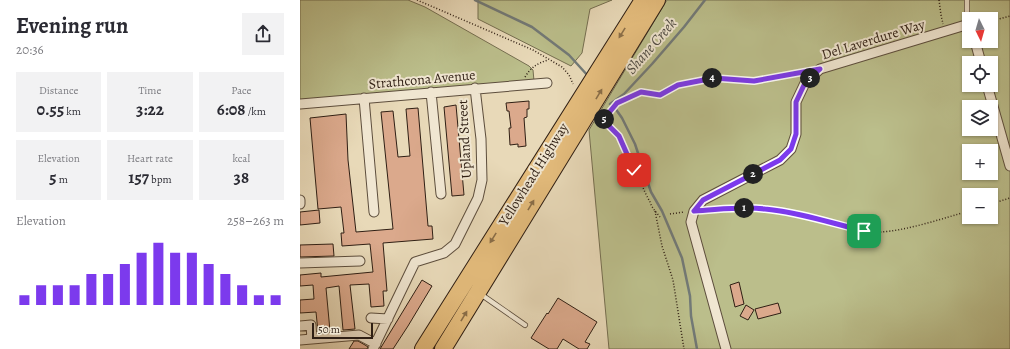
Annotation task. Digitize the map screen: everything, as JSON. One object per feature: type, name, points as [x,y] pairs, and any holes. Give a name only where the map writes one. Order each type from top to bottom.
[{"type":"highway","name":"Yellowhead Highway","points":[[423,349],[643,0]]},
{"type":"highway","name":"Yellowhead Highway","points":[[443,349],[657,0]]},
{"type":"street","name":"Del Laverdure Way","points":[[694,211],[703,200],[780,160],[791,149],[796,134],[796,102],[805,83],[820,69],[962,26]]},
{"type":"street","name":"Strathcona Avenue","points":[[300,104],[547,83]]},
{"type":"street","name":"Upland Street","points":[[300,340],[359,335],[374,347],[415,262],[444,253],[454,244],[478,198],[482,180],[475,88]]},
{"type":"street","name":"Upland Street","points":[[430,92],[441,194]]},
{"type":"street","points":[[989,92],[1010,166]]},
{"type":"street","points":[[364,98],[374,212]]},
{"type":"street","points":[[694,211],[691,222],[726,349]]},
{"type":"street","points":[[300,263],[360,261]]},
{"type":"street","points":[[371,318],[388,319]]},
{"type":"street","points":[[300,326],[311,325],[312,339]]},
{"type":"lane","points":[[967,0],[967,12]]},
{"type":"lane","points":[[478,292],[524,325]]},
{"type":"path","points":[[417,0],[533,50],[548,60],[562,66],[573,84]]},
{"type":"path","points":[[939,0],[945,31]]},
{"type":"path","points":[[998,20],[1010,16]]},
{"type":"path","points":[[522,85],[529,70],[539,63],[548,60]]},
{"type":"path","points":[[603,120],[617,103],[641,92],[660,95],[678,85],[714,78],[754,81],[820,69]]},
{"type":"path","points":[[594,116],[603,120],[619,136],[650,204],[660,217]]},
{"type":"path","points":[[998,202],[1010,198]]},
{"type":"path","points":[[670,214],[694,211],[764,208],[864,231],[881,232],[903,229],[962,213]]},
{"type":"path","points":[[655,211],[662,246],[673,280],[684,349]]},
{"type":"green space","points":[[300,0],[408,0],[425,7],[529,66],[533,70],[534,81],[300,104]]},
{"type":"green space","points":[[478,0],[612,0],[590,9],[582,53],[571,66],[478,19]]},
{"type":"green space","points":[[667,0],[1010,0],[1010,349],[609,349],[589,130]]},
{"type":"building","points":[[529,101],[527,117],[524,118],[526,146],[518,147],[518,144],[510,145],[509,128],[511,128],[509,111],[507,111],[506,103]]},
{"type":"building","points":[[456,105],[464,195],[452,196],[444,107]]},
{"type":"building","points":[[418,108],[428,226],[432,226],[433,239],[383,243],[387,291],[383,291],[384,306],[371,307],[369,284],[350,285],[355,329],[343,330],[339,286],[326,288],[330,331],[318,332],[316,312],[300,313],[300,300],[314,299],[313,285],[300,286],[300,275],[321,273],[321,277],[373,272],[370,244],[342,246],[341,233],[344,233],[341,207],[318,209],[310,118],[346,114],[348,160],[356,232],[393,229],[381,112],[393,111],[398,157],[410,156],[406,109]]},
{"type":"building","points":[[319,210],[320,223],[300,225],[300,212]]},
{"type":"building","points":[[333,244],[334,256],[300,257],[300,245]]},
{"type":"building","points":[[422,280],[432,286],[408,326],[393,349],[380,349]]},
{"type":"building","points":[[739,282],[744,304],[735,307],[730,285]]},
{"type":"building","points":[[558,298],[597,322],[585,342],[590,344],[587,349],[579,349],[563,339],[557,349],[549,349],[531,338]]},
{"type":"building","points":[[778,303],[781,313],[758,319],[755,309]]},
{"type":"building","points":[[746,305],[754,310],[748,320],[740,316]]},
{"type":"building","points":[[354,341],[358,341],[365,345],[368,347],[367,349],[349,349]]},
{"type":"waterway","points":[[475,0],[532,27],[569,55],[589,77]]},
{"type":"waterway","name":"Shane Creek","points":[[610,104],[624,94],[652,64],[705,0]]},
{"type":"waterway","points":[[615,108],[622,118],[635,144],[651,192],[662,211],[682,258],[690,296],[691,316],[697,349]]},
{"type":"route","points":[[634,170],[619,136],[603,120],[617,103],[641,92],[660,95],[678,85],[714,78],[754,81],[820,69],[805,83],[796,102],[796,134],[791,149],[780,160],[703,200],[694,211],[764,208],[864,231]]}]
